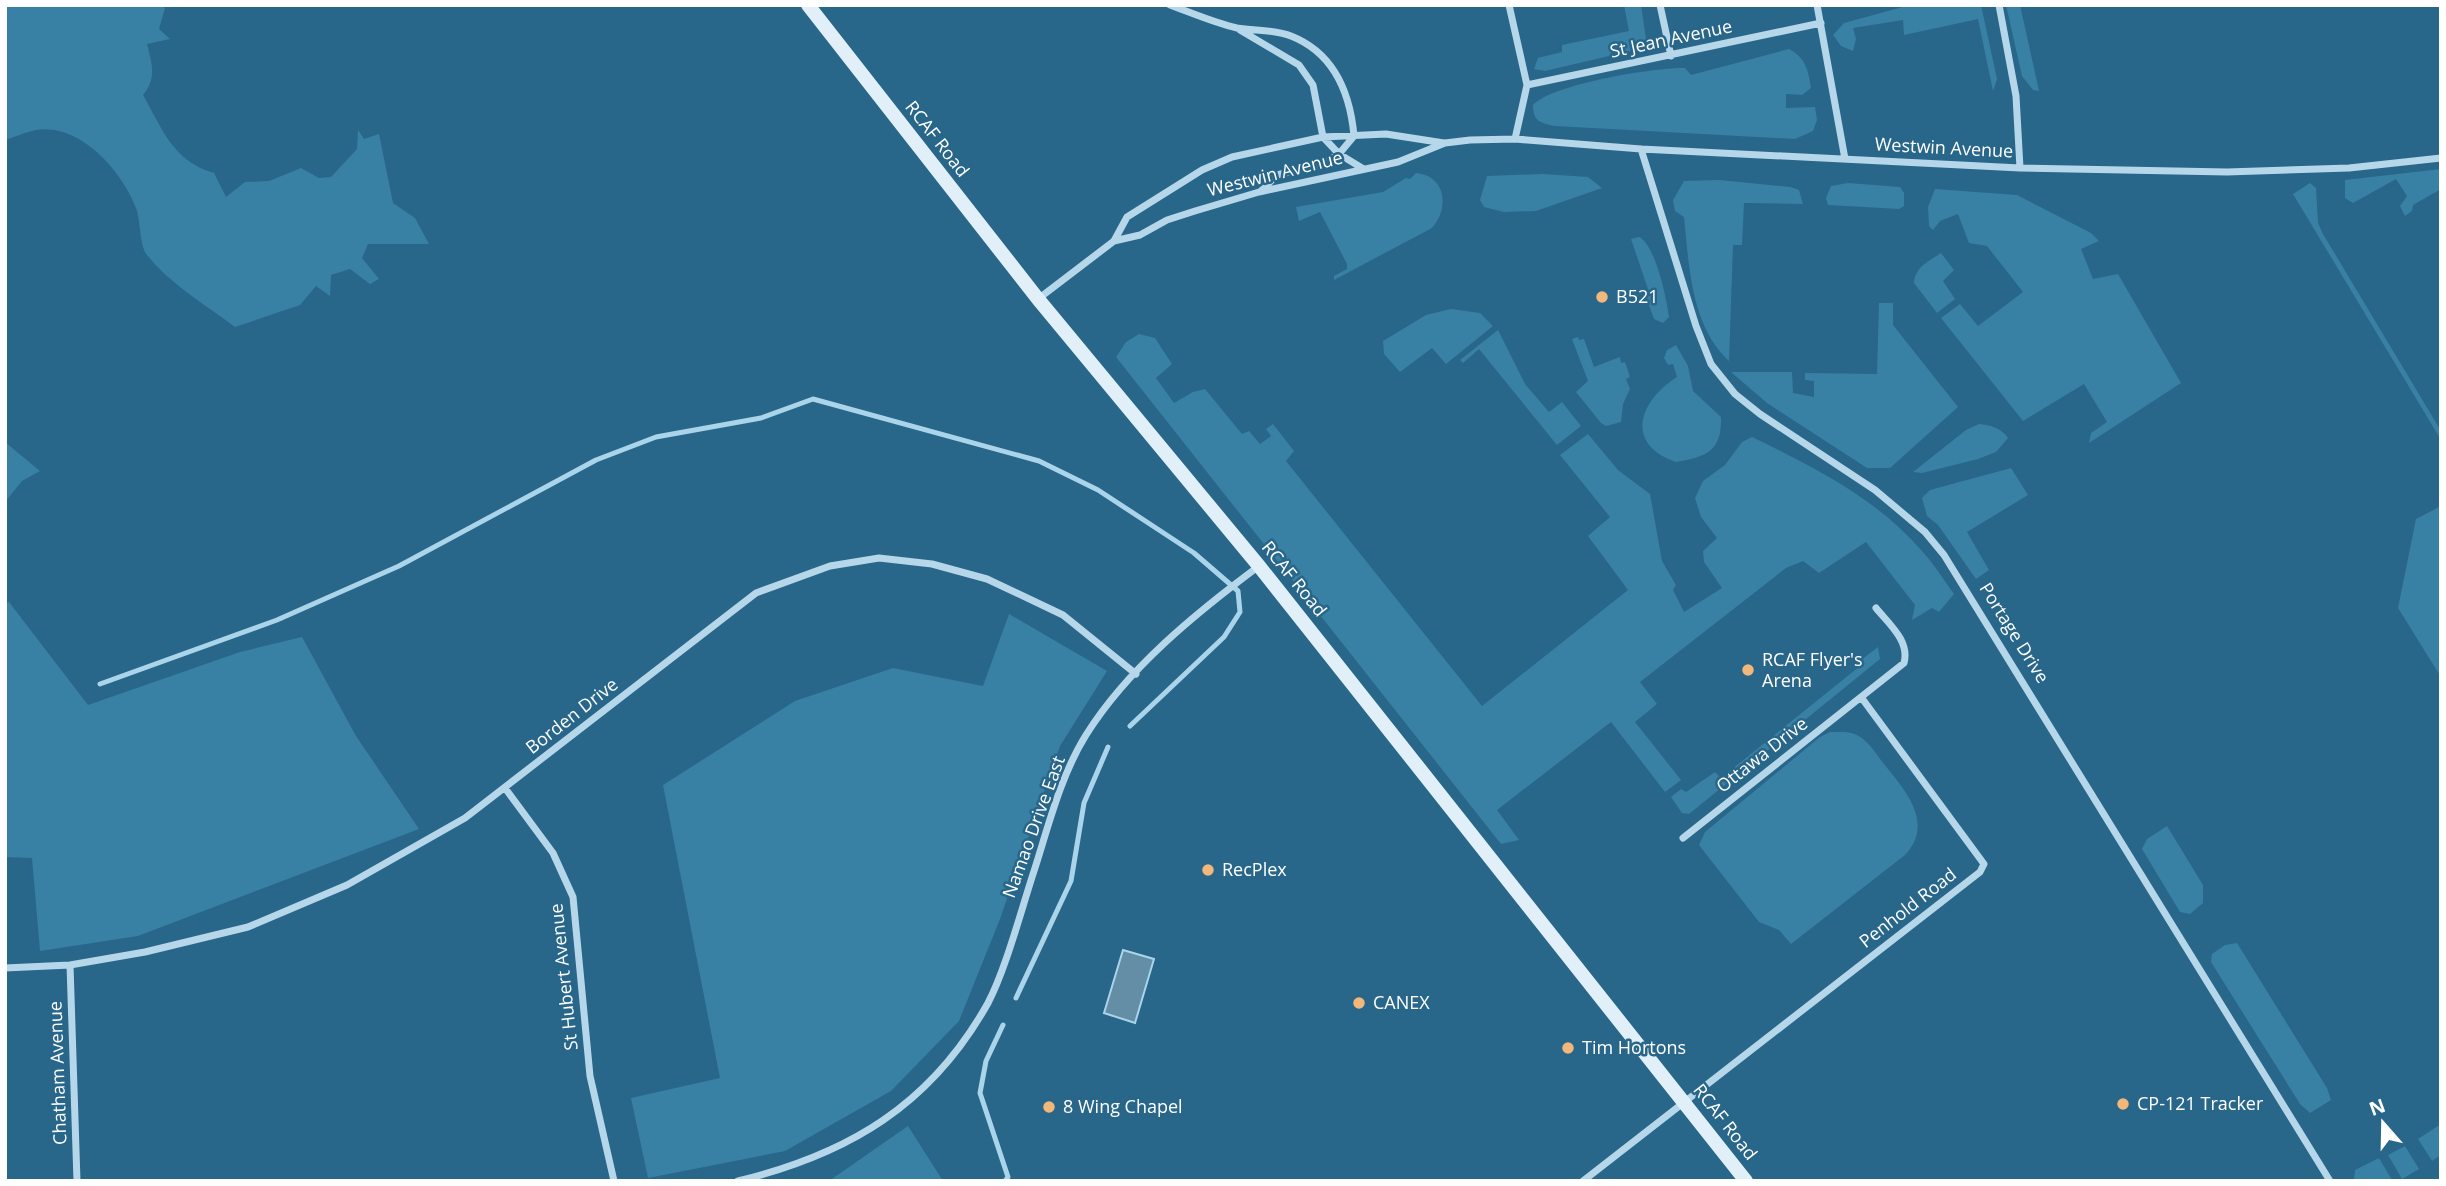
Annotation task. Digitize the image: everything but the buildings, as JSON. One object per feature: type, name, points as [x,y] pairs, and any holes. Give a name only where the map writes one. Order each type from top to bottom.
[{"type":"main road","name":"RCAF Road","points":[[807,5],[1038,299],[1259,566],[1746,1181]]},
{"type":"street","points":[[1170,5],[1236,27],[1290,35],[1323,54],[1343,83],[1352,112],[1353,136],[1339,154],[1322,164],[1277,175],[1259,192]]},
{"type":"street","points":[[1509,5],[1527,85],[1515,139]]},
{"type":"street","points":[[1660,5],[1671,56]]},
{"type":"street","points":[[1817,5],[1845,159]]},
{"type":"street","points":[[1999,5],[2016,96],[2020,168]]},
{"type":"street","name":"St Jean Avenue","points":[[1527,85],[1821,23]]},
{"type":"street","points":[[1236,27],[1299,65],[1313,85],[1323,137],[1339,154],[1362,168]]},
{"type":"street","name":"Westwin Avenue","points":[[1038,299],[1114,241],[1127,217],[1202,170],[1263,148],[1323,137],[1386,134],[1445,143],[1515,139],[1641,149],[2020,168],[2227,172],[2349,168],[2441,158]]},
{"type":"street","name":"Westwin Avenue","points":[[1114,241],[1140,235],[1167,220],[1259,192],[1398,162],[1445,143]]},
{"type":"street","name":"Portage Drive","points":[[1641,149],[1696,326],[1711,364],[1735,394],[1760,414],[1875,490],[1925,532],[1944,555],[2330,1181]]},
{"type":"street","name":"Borden Drive","points":[[5,968],[70,965],[145,952],[248,927],[347,885],[465,818],[756,593],[830,566],[879,558],[932,564],[987,579],[1063,615],[1136,674]]},
{"type":"street","name":"Namao Drive East","points":[[738,1181],[822,1156],[884,1121],[938,1076],[988,1002],[1056,799],[1085,737],[1109,701],[1175,634],[1259,566]]},
{"type":"street","name":"Ottawa Drive","points":[[1683,838],[1896,671],[1907,653],[1904,643],[1876,608]]},
{"type":"street","name":"Penhold Road","points":[[1684,1101],[1980,872],[1984,864],[1861,697]]},
{"type":"street","name":"St Hubert Avenue","points":[[506,788],[553,853],[573,897],[590,1076],[614,1181]]},
{"type":"street","name":"Chatham Avenue","points":[[70,965],[77,1181]]},
{"type":"street","points":[[1583,1181],[1684,1101]]},
{"type":"shaded area","points":[[5,5],[161,5],[165,8],[159,29],[170,39],[147,44],[152,77],[143,95],[171,143],[188,161],[214,173],[226,197],[245,182],[269,181],[301,168],[319,178],[331,177],[357,149],[358,130],[364,139],[379,134],[393,203],[415,218],[429,244],[368,244],[362,258],[379,279],[370,284],[350,269],[331,275],[330,296],[316,286],[300,305],[235,327],[177,285],[147,255],[136,208],[121,179],[97,153],[68,134],[52,130],[36,130],[5,140]]},
{"type":"shaded area","points":[[1624,5],[1641,5],[1646,39],[1639,49],[1545,71],[1534,69],[1538,58],[1562,52],[1562,45],[1629,31]]},
{"type":"shaded area","points":[[1910,5],[1981,5],[1997,79],[1993,91],[1978,19],[1904,35],[1903,20],[1853,28],[1856,39],[1853,51],[1841,46],[1833,35],[1844,23]]},
{"type":"shaded area","points":[[2006,5],[2020,5],[2039,91],[2033,90],[2022,76]]},
{"type":"shaded area","points":[[1789,49],[1799,56],[1805,65],[1811,88],[1802,95],[1786,94],[1786,108],[1815,107],[1817,120],[1813,131],[1795,139],[1555,126],[1541,122],[1534,115],[1533,105],[1544,97],[1605,78],[1671,68],[1685,68],[1691,75]]},
{"type":"shaded area","points":[[2441,169],[2441,189],[2413,205],[2412,211],[2405,216],[2400,206],[2407,196],[2396,179],[2353,203],[2345,198],[2345,180]]},
{"type":"shaded area","points":[[1416,173],[1434,180],[1442,194],[1441,212],[1432,228],[1334,280],[1334,276],[1347,269],[1347,264],[1320,212],[1299,221],[1296,207],[1383,192],[1406,178],[1410,179]]},
{"type":"shaded area","points":[[1543,174],[1588,177],[1602,188],[1536,211],[1504,212],[1484,207],[1480,200],[1487,176]]},
{"type":"shaded area","points":[[1719,180],[1790,187],[1799,190],[1803,204],[1744,203],[1742,245],[1733,245],[1729,361],[1716,347],[1699,313],[1690,275],[1684,217],[1675,211],[1673,200],[1684,181]]},
{"type":"shaded area","points":[[1848,183],[1900,187],[1904,193],[1904,206],[1899,209],[1828,205],[1826,198],[1831,186]]},
{"type":"shaded area","points":[[2310,183],[2316,188],[2318,223],[2323,234],[2441,431],[2441,440],[2293,194]]},
{"type":"shaded area","points":[[1935,189],[2017,195],[2091,233],[2099,241],[2081,249],[2093,279],[2118,274],[2181,383],[2089,443],[2091,433],[2107,422],[2084,384],[2023,421],[1941,318],[1960,304],[1978,326],[2023,292],[1987,246],[1969,243],[1958,214],[1940,221],[1933,230],[1929,226],[1928,207]]},
{"type":"shaded area","points":[[1639,237],[1650,250],[1663,286],[1669,317],[1663,323],[1654,319],[1646,297],[1650,295],[1631,239]]},
{"type":"shaded area","points":[[1941,253],[1954,270],[1943,281],[1955,299],[1937,313],[1914,283],[1920,269]]},
{"type":"shaded area","points":[[1879,303],[1893,303],[1893,325],[1958,407],[1890,468],[1867,468],[1767,403],[1731,372],[1792,372],[1793,393],[1814,397],[1814,381],[1805,380],[1805,373],[1877,374]]},
{"type":"shaded area","points":[[1451,309],[1480,313],[1493,326],[1446,364],[1432,348],[1400,372],[1384,354],[1383,341],[1426,315]]},
{"type":"shaded area","points":[[1498,330],[1525,384],[1549,412],[1562,402],[1581,426],[1557,445],[1479,349],[1463,363],[1460,360]]},
{"type":"shaded area","points":[[1139,334],[1155,338],[1172,364],[1156,378],[1174,403],[1193,392],[1205,389],[1242,434],[1249,431],[1260,444],[1271,436],[1266,429],[1273,424],[1294,451],[1286,461],[1482,706],[1628,590],[1588,536],[1610,517],[1560,455],[1588,434],[1618,470],[1650,494],[1662,561],[1676,585],[1673,590],[1684,612],[1722,588],[1704,562],[1703,551],[1717,538],[1701,517],[1695,498],[1703,481],[1725,465],[1742,442],[1752,437],[1821,472],[1885,515],[1926,556],[1954,594],[1939,612],[1932,608],[1912,620],[1915,605],[1866,542],[1819,573],[1803,561],[1786,568],[1640,682],[1657,704],[1635,722],[1681,780],[1665,792],[1611,722],[1497,810],[1519,840],[1501,844],[1116,357],[1126,342]]},
{"type":"shaded area","points":[[1578,337],[1579,340],[1584,339],[1594,367],[1620,357],[1621,363],[1625,362],[1630,377],[1626,379],[1630,389],[1623,404],[1621,422],[1606,426],[1601,423],[1576,392],[1588,381],[1572,339]]},
{"type":"shaded area","points":[[1676,345],[1688,366],[1693,391],[1721,417],[1721,428],[1715,445],[1704,455],[1676,462],[1659,454],[1649,444],[1643,433],[1643,421],[1646,409],[1654,397],[1677,377],[1673,364],[1668,365],[1664,358],[1667,350]]},
{"type":"shaded area","points":[[1979,424],[1995,428],[2008,438],[1996,452],[1922,473],[1913,472],[1966,430]]},
{"type":"shaded area","points":[[5,442],[40,471],[22,481],[5,502]]},
{"type":"shaded area","points":[[2011,468],[2028,495],[1967,532],[1989,570],[1976,579],[1938,525],[1927,516],[1922,498],[1930,490]]},
{"type":"shaded area","points":[[2441,506],[2441,677],[2398,608],[2416,519]]},
{"type":"shaded area","points":[[9,602],[88,705],[240,652],[302,637],[356,736],[419,829],[138,936],[40,951],[32,858],[5,857],[5,604]]},
{"type":"shaded area","points":[[1009,614],[1107,671],[1060,746],[1000,919],[959,1021],[891,1091],[785,1151],[648,1178],[631,1098],[720,1078],[663,785],[795,701],[893,668],[983,686]]},
{"type":"shaded area","points":[[1878,647],[1880,659],[1689,814],[1682,813],[1671,797],[1681,789],[1686,792],[1715,772],[1721,778],[1860,666],[1857,663]]},
{"type":"shaded area","points":[[1830,732],[1854,734],[1869,744],[1908,796],[1914,807],[1917,831],[1914,843],[1905,855],[1791,944],[1779,930],[1759,922],[1699,845],[1705,832],[1820,737]]},
{"type":"shaded area","points":[[2167,826],[2203,885],[2203,903],[2190,914],[2180,912],[2142,849],[2147,839]]},
{"type":"shaded area","points":[[2237,943],[2327,1088],[2331,1100],[2310,1113],[2300,1104],[2211,962],[2212,954],[2225,945]]},
{"type":"shaded area","points":[[1123,950],[1154,959],[1135,1023],[1104,1013]]},
{"type":"shaded area","points":[[2441,1124],[2441,1155],[2432,1161],[2418,1139]]},
{"type":"shaded area","points":[[908,1126],[943,1181],[829,1181]]},
{"type":"shaded area","points":[[2405,1146],[2419,1169],[2402,1179],[2388,1155]]},
{"type":"shaded area","points":[[2379,1158],[2392,1180],[2354,1181],[2355,1170]]},
{"type":"waterway","points":[[100,684],[277,620],[399,566],[596,460],[656,437],[761,418],[813,399],[1039,461],[1098,490],[1194,553],[1238,591],[1240,612],[1224,637],[1130,726]]},
{"type":"waterway","points":[[1016,998],[1071,881],[1084,803],[1108,747]]},
{"type":"waterway","points":[[1003,1025],[986,1061],[980,1093],[1008,1177],[1005,1181]]},
{"type":"place","name":"B521","points":[[1602,297]]},
{"type":"place","name":"RCAF Flyer's Arena","points":[[1748,670]]},
{"type":"place","name":"RecPlex","points":[[1208,870]]},
{"type":"place","name":"CANEX","points":[[1359,1003]]},
{"type":"place","name":"Tim Hortons","points":[[1568,1048]]},
{"type":"place","name":"CP-121 Tracker","points":[[2123,1104]]},
{"type":"place","name":"8 Wing Chapel","points":[[1049,1107]]}]
